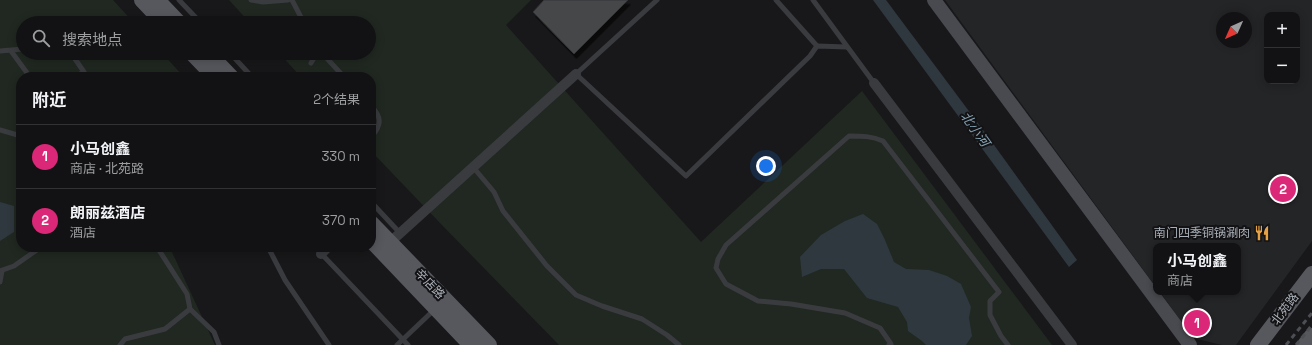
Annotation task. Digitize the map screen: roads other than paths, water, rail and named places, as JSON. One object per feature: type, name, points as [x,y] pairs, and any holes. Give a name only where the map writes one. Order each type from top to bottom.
[{"type":"main road","points":[[142,0],[157,16]]},
{"type":"main road","points":[[157,0],[172,16]]},
{"type":"main road","points":[[199,60],[210,72]]},
{"type":"main road","points":[[215,60],[226,72]]},
{"type":"main road","name":"辛店路","points":[[376,229],[436,308],[465,342]]},
{"type":"main road","name":"辛店路","points":[[386,242],[489,345]]},
{"type":"main road","name":"北苑路","points":[[1258,345],[1312,274]]},
{"type":"main road","points":[[1305,345],[1312,336]]},
{"type":"street","points":[[934,0],[1190,345]]},
{"type":"street","points":[[386,242],[473,167],[576,74]]},
{"type":"street","points":[[874,82],[1072,345]]},
{"type":"lane","points":[[179,0],[194,16]]},
{"type":"lane","points":[[252,0],[263,2],[288,0]]},
{"type":"lane","points":[[292,0],[300,16]]},
{"type":"lane","points":[[657,0],[576,74],[686,176],[810,56],[817,46]]},
{"type":"lane","points":[[776,0],[817,46],[847,47]]},
{"type":"lane","points":[[813,0],[874,82]]},
{"type":"lane","points":[[0,51],[16,50]]},
{"type":"lane","points":[[11,51],[16,58]]},
{"type":"lane","points":[[18,60],[26,72]]},
{"type":"lane","points":[[76,60],[84,72]]},
{"type":"lane","points":[[236,60],[247,72]]},
{"type":"lane","points":[[328,60],[339,72]]},
{"type":"lane","points":[[376,111],[380,119],[376,131]]},
{"type":"lane","points":[[0,130],[16,135]]},
{"type":"lane","points":[[889,345],[891,344],[880,328],[845,313],[791,304],[758,301],[726,284],[716,268],[718,259],[726,245],[849,136],[875,137],[883,141],[999,292],[990,301],[990,315],[1001,336],[1008,345]]},
{"type":"lane","points":[[473,167],[494,192],[503,211],[547,266],[576,295],[602,306],[642,319],[667,335],[678,345]]},
{"type":"lane","points":[[376,215],[386,242]]},
{"type":"lane","points":[[0,282],[1,271],[14,266],[34,252]]},
{"type":"lane","points":[[160,252],[187,294],[190,309],[214,332],[220,345]]},
{"type":"lane","points":[[271,252],[285,280],[329,345]]},
{"type":"lane","points":[[323,252],[408,345]]},
{"type":"lane","points":[[397,345],[436,308]]},
{"type":"lane","points":[[120,345],[125,339],[165,330],[190,309]]},
{"type":"water","name":"北小河","points":[[873,0],[886,0],[989,138],[1077,260],[1069,267]]},
{"type":"water","points":[[0,202],[14,206],[14,232],[0,241]]},
{"type":"water","points":[[863,214],[877,224],[894,262],[906,269],[929,270],[947,276],[961,284],[971,307],[969,318],[972,336],[966,345],[926,345],[908,331],[907,322],[898,307],[867,298],[844,269],[821,269],[802,277],[800,257],[821,235],[845,221]]},
{"type":"railway","points":[[1286,345],[1312,313]]},
{"type":"railway","points":[[1296,345],[1312,325]]},
{"type":"place","name":"朗丽兹酒店","points":[[1283,189]]},
{"type":"place","name":"南门四季铜锅涮肉","points":[[1262,233]]},
{"type":"place","name":"小马创鑫","points":[[1197,323]]}]
